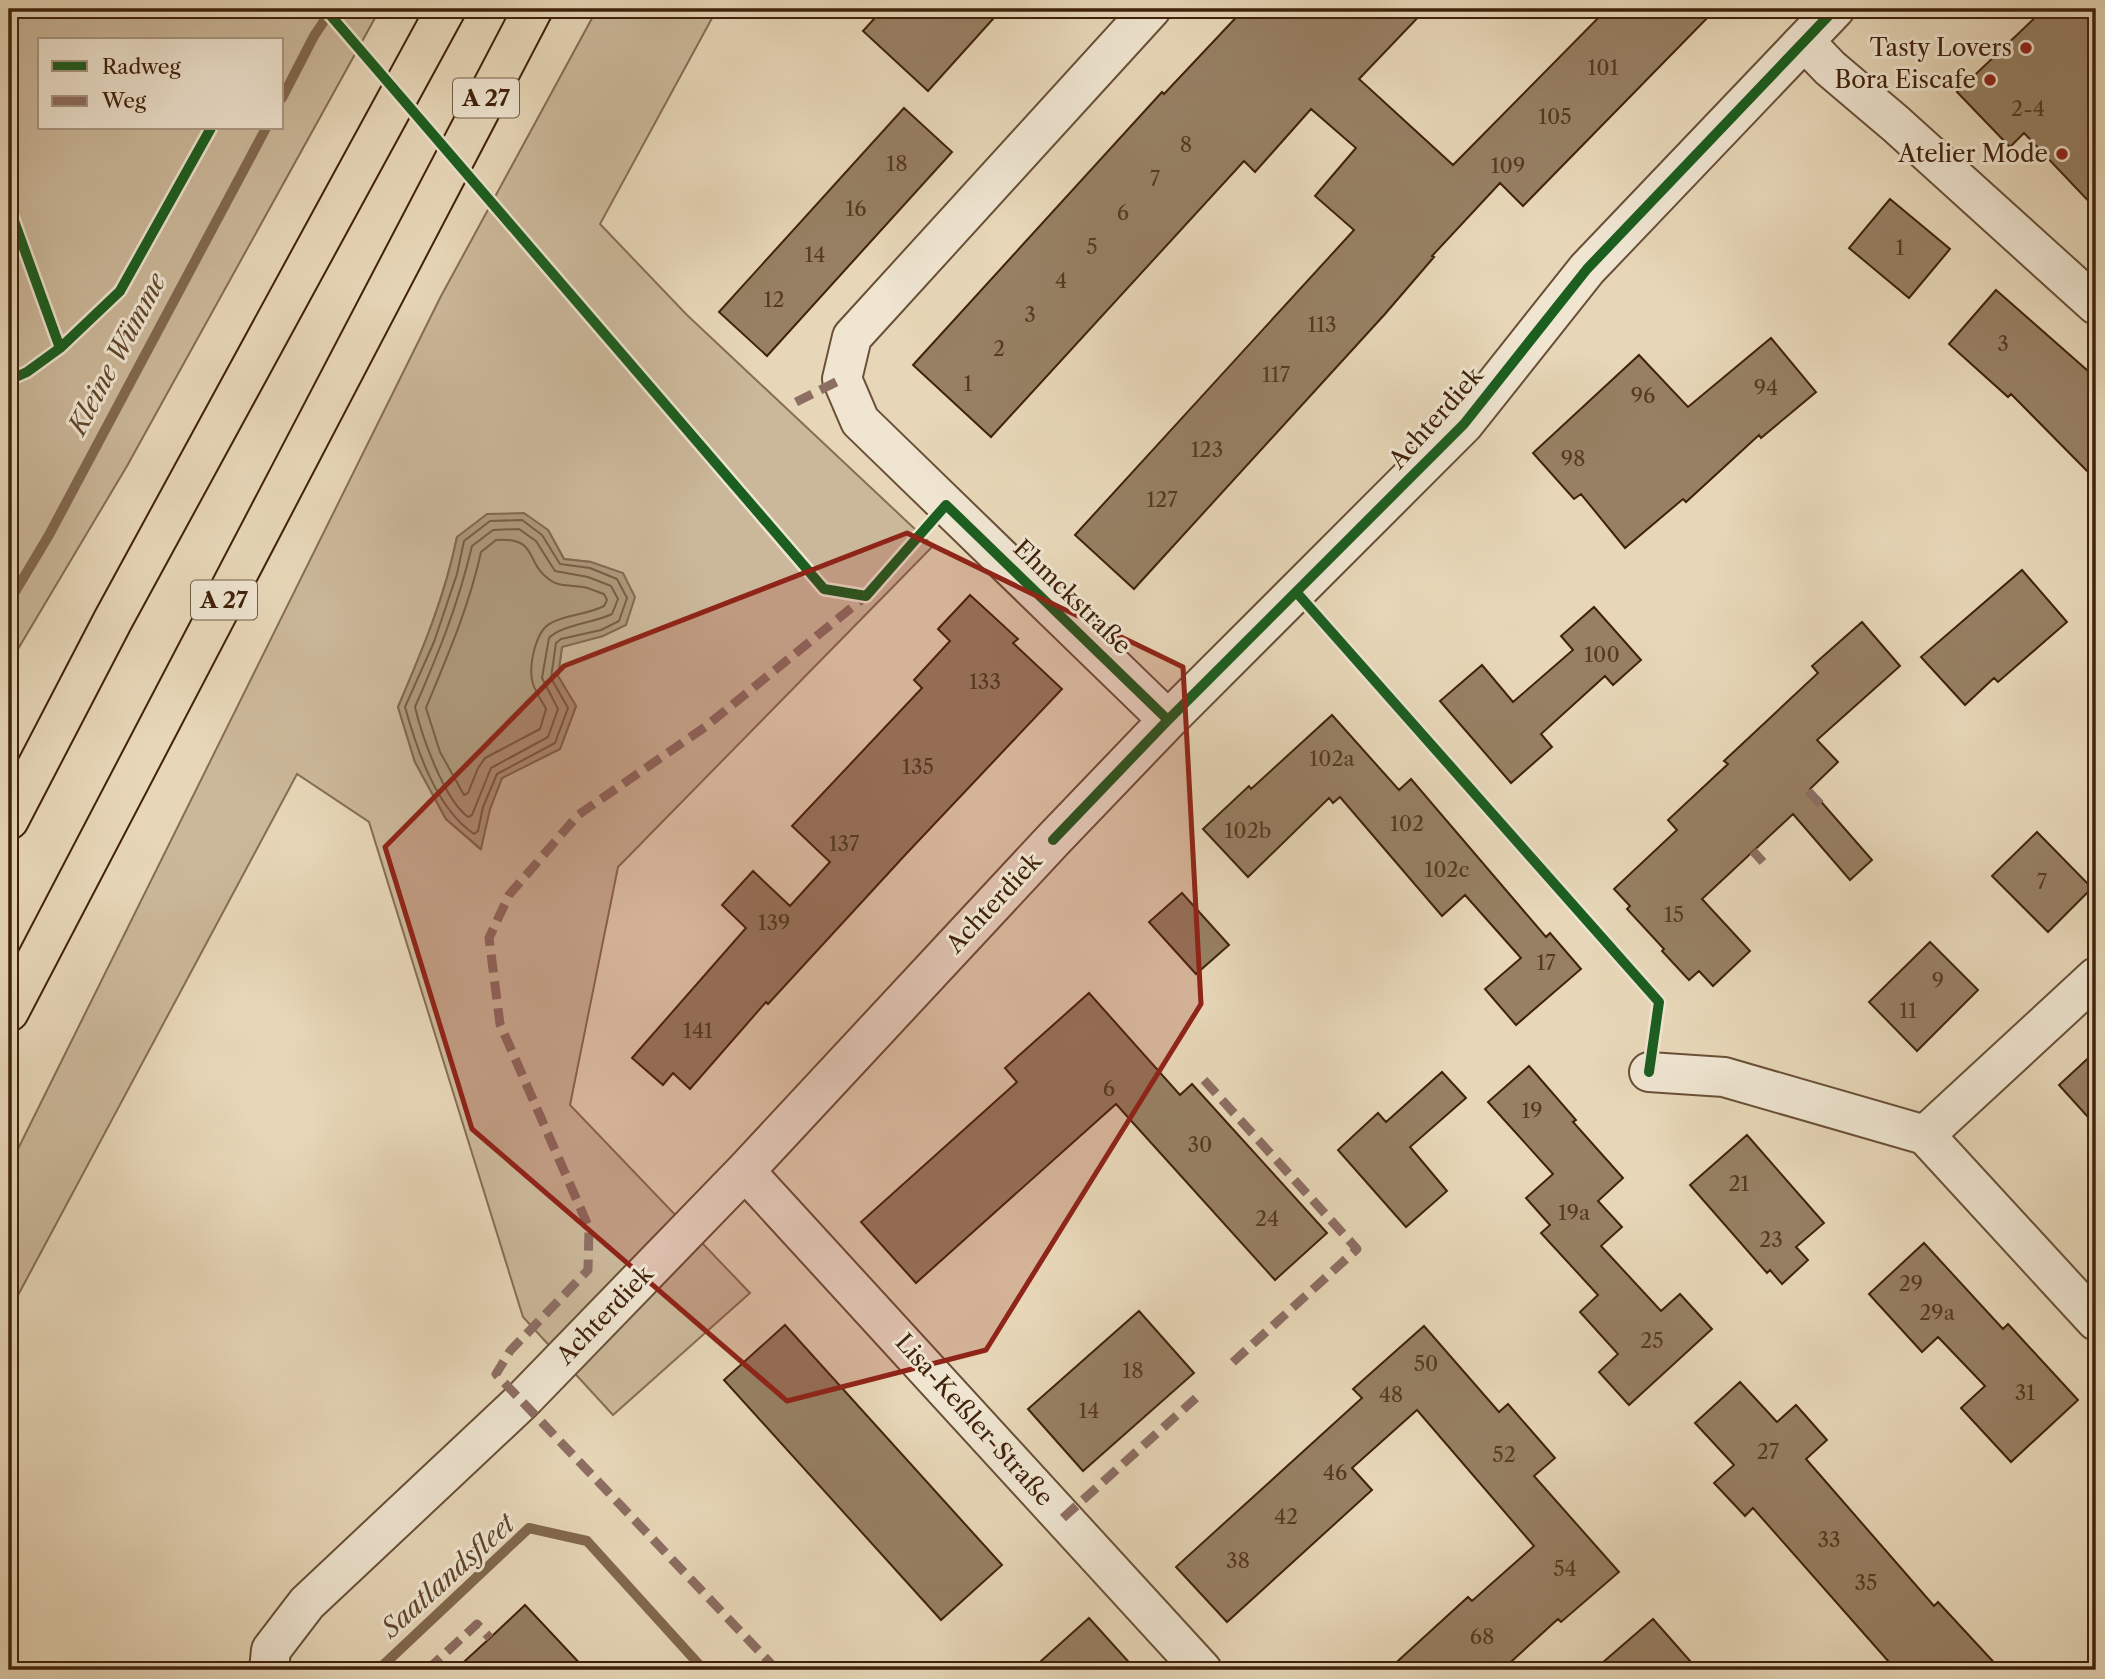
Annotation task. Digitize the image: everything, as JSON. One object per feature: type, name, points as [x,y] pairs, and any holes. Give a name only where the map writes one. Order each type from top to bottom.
[{"type":"highway","points":[[9,820],[113,620],[446,9]]},
{"type":"highway","name":"A 27","points":[[9,1012],[533,9]]},
{"type":"highway","points":[[9,769],[113,620]]},
{"type":"street","name":"Ehmckstraße","points":[[1151,9],[852,337],[842,379],[860,421],[1168,720]]},
{"type":"street","name":"Achterdiek","points":[[269,1670],[271,1650],[307,1602],[522,1401],[744,1171],[1168,720],[1464,424],[1587,270],[1835,9]]},
{"type":"street","points":[[1805,42],[1830,68],[2096,305]]},
{"type":"street","points":[[1926,1135],[2096,977]]},
{"type":"street","points":[[1649,1072],[1724,1077],[1926,1135],[2096,1321]]},
{"type":"street","name":"Lisa-Keßler-Straße","points":[[744,1171],[1202,1670]]},
{"type":"highlighted area","points":[[907,533],[1183,667],[1201,1004],[986,1350],[787,1401],[472,1129],[385,847],[564,666]]},
{"type":"shaded area","points":[[9,9],[380,9],[127,466],[9,664]]},
{"type":"shaded area","points":[[597,9],[717,9],[600,224],[687,315],[933,546],[618,867],[570,1105],[750,1293],[613,1415],[523,1317],[369,822],[297,774],[9,1312],[9,1167],[440,298]],"holes":[[[548,530],[564,559],[591,562],[603,636],[562,646],[558,676],[576,706],[560,749],[502,778],[490,809],[480,849],[446,819],[415,762],[398,707],[439,602],[457,537]]]},
{"type":"water","points":[[524,513],[548,530],[564,559],[591,562],[623,573],[635,597],[626,625],[603,636],[562,647],[558,676],[576,706],[560,749],[502,778],[490,809],[481,849],[446,819],[415,762],[398,707],[439,602],[457,537],[487,514]]},
{"type":"building","points":[[883,9],[1002,9],[928,91],[863,31]]},
{"type":"building","points":[[1244,9],[1426,9],[1359,79],[1453,165],[1607,9],[1716,9],[1523,206],[1500,183],[1432,256],[1434,257],[1385,314],[1134,589],[1075,535],[1354,230],[1315,196],[1356,148],[1311,109],[1255,172],[1244,161],[991,437],[913,365],[1162,92],[1164,94]]},
{"type":"building","points":[[2044,9],[2096,9],[2096,209],[2024,133],[2010,147],[1957,92]]},
{"type":"building","points":[[904,108],[952,152],[767,356],[719,312]]},
{"type":"building","points":[[1890,199],[1950,249],[1909,298],[1849,248]]},
{"type":"building","points":[[1996,290],[2096,378],[2096,480],[2011,394],[2008,397],[1949,344]]},
{"type":"building","points":[[1771,338],[1816,392],[1761,438],[1759,435],[1686,502],[1683,499],[1625,548],[1581,494],[1574,499],[1533,453],[1639,355],[1688,407]]},
{"type":"building","points":[[2022,570],[2067,622],[1998,682],[1994,678],[1965,705],[1921,657]]},
{"type":"building","points":[[970,595],[1018,639],[1013,643],[1062,689],[768,1004],[766,1002],[690,1089],[673,1073],[663,1085],[632,1058],[746,928],[722,905],[753,871],[790,906],[830,862],[792,826],[922,688],[914,680],[950,641],[938,629]]},
{"type":"building","points":[[1594,607],[1641,660],[1613,685],[1605,676],[1541,734],[1552,747],[1511,783],[1440,701],[1482,665],[1513,702],[1573,650],[1561,636]]},
{"type":"building","points":[[1862,622],[1900,666],[1817,740],[1838,762],[1810,789],[1872,860],[1850,880],[1793,814],[1702,899],[1750,951],[1713,986],[1699,971],[1689,980],[1627,909],[1630,906],[1614,889],[1677,830],[1668,820],[1728,764],[1724,761],[1818,673],[1812,666]]},
{"type":"building","points":[[1332,715],[1399,790],[1411,779],[1546,937],[1550,933],[1581,969],[1516,1025],[1485,989],[1521,958],[1465,895],[1442,916],[1340,797],[1333,803],[1329,798],[1248,877],[1203,829]]},
{"type":"building","points":[[2037,832],[2092,888],[2048,932],[1992,876]]},
{"type":"building","points":[[1182,893],[1229,945],[1196,974],[1149,922]]},
{"type":"building","points":[[1930,942],[1978,990],[1917,1051],[1869,1002]]},
{"type":"building","points":[[1089,993],[1180,1095],[1192,1084],[1327,1233],[1275,1280],[1116,1104],[916,1283],[861,1222],[1017,1082],[1005,1068]]},
{"type":"building","points":[[2096,1051],[2096,1126],[2059,1085]]},
{"type":"building","points":[[1529,1066],[1576,1120],[1573,1122],[1623,1178],[1598,1201],[1622,1227],[1601,1246],[1661,1311],[1680,1294],[1712,1329],[1629,1405],[1599,1372],[1618,1354],[1580,1312],[1598,1295],[1541,1233],[1550,1225],[1526,1198],[1553,1174],[1488,1102]]},
{"type":"building","points":[[1442,1072],[1466,1098],[1410,1147],[1447,1191],[1406,1227],[1338,1150],[1378,1113],[1386,1122]]},
{"type":"building","points":[[1747,1135],[1824,1223],[1796,1247],[1808,1260],[1782,1284],[1770,1270],[1767,1273],[1690,1185]]},
{"type":"building","points":[[1924,1243],[2003,1329],[2008,1324],[2078,1400],[2011,1462],[1961,1408],[1985,1386],[1938,1337],[1922,1352],[1869,1294]]},
{"type":"building","points":[[1139,1311],[1194,1373],[1083,1471],[1028,1409]]},
{"type":"building","points":[[785,1325],[1002,1565],[941,1620],[724,1380]]},
{"type":"building","points":[[1424,1326],[1499,1412],[1508,1404],[1555,1458],[1534,1476],[1619,1572],[1561,1622],[1558,1619],[1502,1670],[1388,1670],[1468,1597],[1472,1601],[1534,1546],[1417,1410],[1352,1468],[1372,1490],[1227,1622],[1176,1567],[1362,1398],[1353,1389]]},
{"type":"building","points":[[1740,1382],[1777,1422],[1796,1405],[1827,1440],[1806,1459],[1934,1606],[1938,1602],[2001,1670],[1896,1670],[1753,1508],[1745,1516],[1714,1483],[1734,1465],[1695,1423]]},
{"type":"building","points":[[525,1605],[586,1670],[455,1670],[490,1638]]},
{"type":"building","points":[[1089,1618],[1136,1670],[1031,1670]]},
{"type":"building","points":[[1653,1619],[1698,1670],[1594,1670]]},
{"type":"waterway","name":"Kleine Wümme","points":[[284,94],[314,36],[332,9]]},
{"type":"waterway","name":"Kleine Wümme","points":[[9,602],[49,535],[265,130]]},
{"type":"waterway","name":"Saatlandsfleet","points":[[378,1670],[529,1528],[587,1541],[704,1670]]},
{"type":"marked path","points":[[796,402],[842,379]]},
{"type":"marked path","points":[[777,1670],[496,1374],[510,1351],[588,1270],[589,1228],[500,1024],[489,938],[509,895],[578,815],[705,727],[866,596]]},
{"type":"marked path","points":[[1808,791],[1823,807]]},
{"type":"marked path","points":[[1753,851],[1763,862]]},
{"type":"marked path","points":[[1204,1080],[1357,1249],[1232,1363]]},
{"type":"marked path","points":[[1063,1518],[1196,1398]]},
{"type":"marked path","points":[[427,1670],[477,1624],[490,1638]]},
{"type":"cycle path","points":[[325,9],[824,589],[866,596],[946,505],[1168,720]]},
{"type":"cycle path","points":[[1053,840],[1168,720],[1464,424],[1587,269],[1835,9]]},
{"type":"cycle path","points":[[9,380],[27,372],[60,348],[120,291],[210,130]]},
{"type":"cycle path","points":[[9,207],[60,348]]},
{"type":"cycle path","points":[[1297,593],[1659,1002],[1649,1072]]},
{"type":"place","name":"Tasty Lovers","points":[[2026,48]]},
{"type":"place","name":"Bora Eiscafe","points":[[1990,80]]},
{"type":"place","name":"Atelier Mode","points":[[2062,154]]}]
